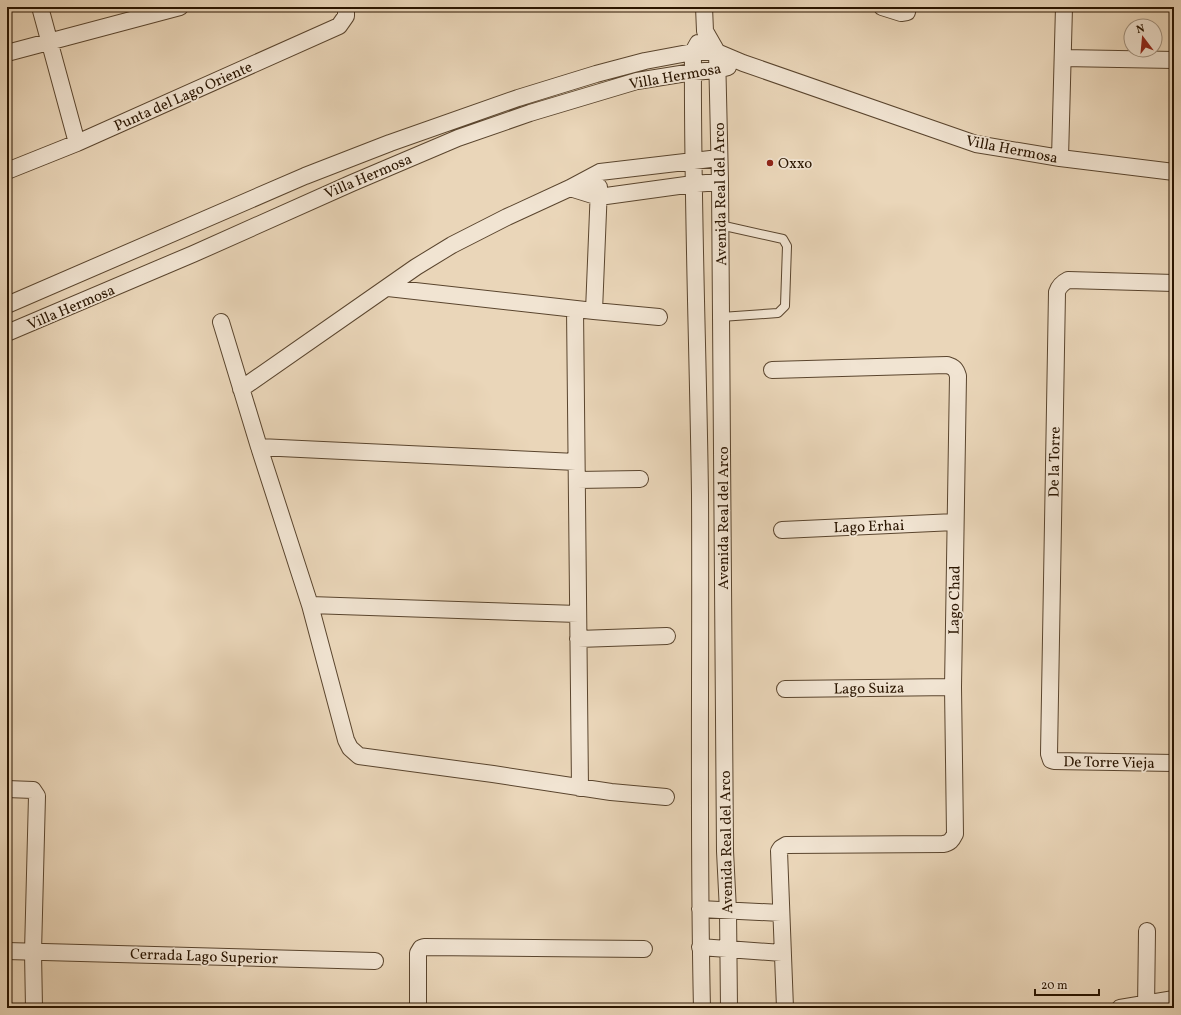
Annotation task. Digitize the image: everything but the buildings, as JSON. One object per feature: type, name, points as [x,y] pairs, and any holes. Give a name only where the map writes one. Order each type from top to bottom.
[{"type":"street","points":[[40,7],[77,143]]},
{"type":"street","points":[[7,53],[180,7]]},
{"type":"street","name":"Punta del Lago Oriente","points":[[7,171],[77,143],[339,26],[346,16],[346,7]]},
{"type":"street","name":"Avenida Real del Arco","points":[[704,7],[705,31],[717,52],[720,158],[725,843],[729,949],[729,1008]]},
{"type":"street","points":[[882,7],[901,13],[907,12],[908,7]]},
{"type":"street","points":[[1060,158],[1064,7]]},
{"type":"street","name":"Avenida Real del Arco","points":[[702,1008],[700,947],[700,493],[693,184],[693,52],[705,31]]},
{"type":"street","name":"Villa Hermosa","points":[[7,305],[305,176],[390,143],[518,98],[596,74],[646,61],[693,52],[717,52],[743,63],[960,139],[990,148],[1174,172]]},
{"type":"street","points":[[1063,58],[1174,60]]},
{"type":"street","name":"Villa Hermosa","points":[[7,333],[186,257],[352,183],[458,138],[530,113],[637,81],[693,72],[717,70],[743,63]]},
{"type":"street","points":[[241,389],[388,288],[416,267],[452,245],[506,217],[570,188],[600,172],[720,158]]},
{"type":"street","points":[[594,311],[600,172]]},
{"type":"street","points":[[570,188],[599,197],[693,184],[720,182]]},
{"type":"street","name":"De la Torre","points":[[1049,754],[1058,288],[1062,283],[1068,280],[1174,282]]},
{"type":"street","points":[[388,288],[659,317]]},
{"type":"street","points":[[574,309],[580,788]]},
{"type":"street","points":[[221,322],[259,447],[310,605],[346,740],[350,748],[359,756],[493,774],[580,788],[666,797]]},
{"type":"street","name":"Lago Chad","points":[[772,370],[947,365],[953,367],[958,376],[953,687],[955,834],[952,840],[943,844],[786,845],[781,848],[779,852],[781,913]]},
{"type":"street","points":[[259,447],[576,462]]},
{"type":"street","points":[[577,480],[640,479]]},
{"type":"street","points":[[700,493],[723,494]]},
{"type":"street","name":"Lago Erhai","points":[[782,530],[955,522]]},
{"type":"street","points":[[310,605],[578,614]]},
{"type":"street","points":[[578,639],[667,636]]},
{"type":"street","name":"Lago Suiza","points":[[785,689],[953,687]]},
{"type":"street","name":"De Torre Vieja","points":[[1049,754],[1051,760],[1054,761],[1174,763]]},
{"type":"street","points":[[7,789],[33,790],[37,796],[33,952],[34,1008]]},
{"type":"street","points":[[700,909],[781,913],[785,1008]]},
{"type":"street","points":[[1146,1006],[1147,931]]},
{"type":"street","points":[[418,1008],[418,953],[419,950],[424,947],[644,949]]},
{"type":"street","points":[[700,947],[782,953]]},
{"type":"street","name":"Cerrada Lago Superior","points":[[7,951],[375,961]]},
{"type":"street","points":[[1120,1008],[1146,1006],[1174,999]]},
{"type":"lane","points":[[720,225],[783,239],[787,246],[785,306],[778,313],[721,317]]},
{"type":"place","name":"Oxxo","points":[[770,163]]}]
